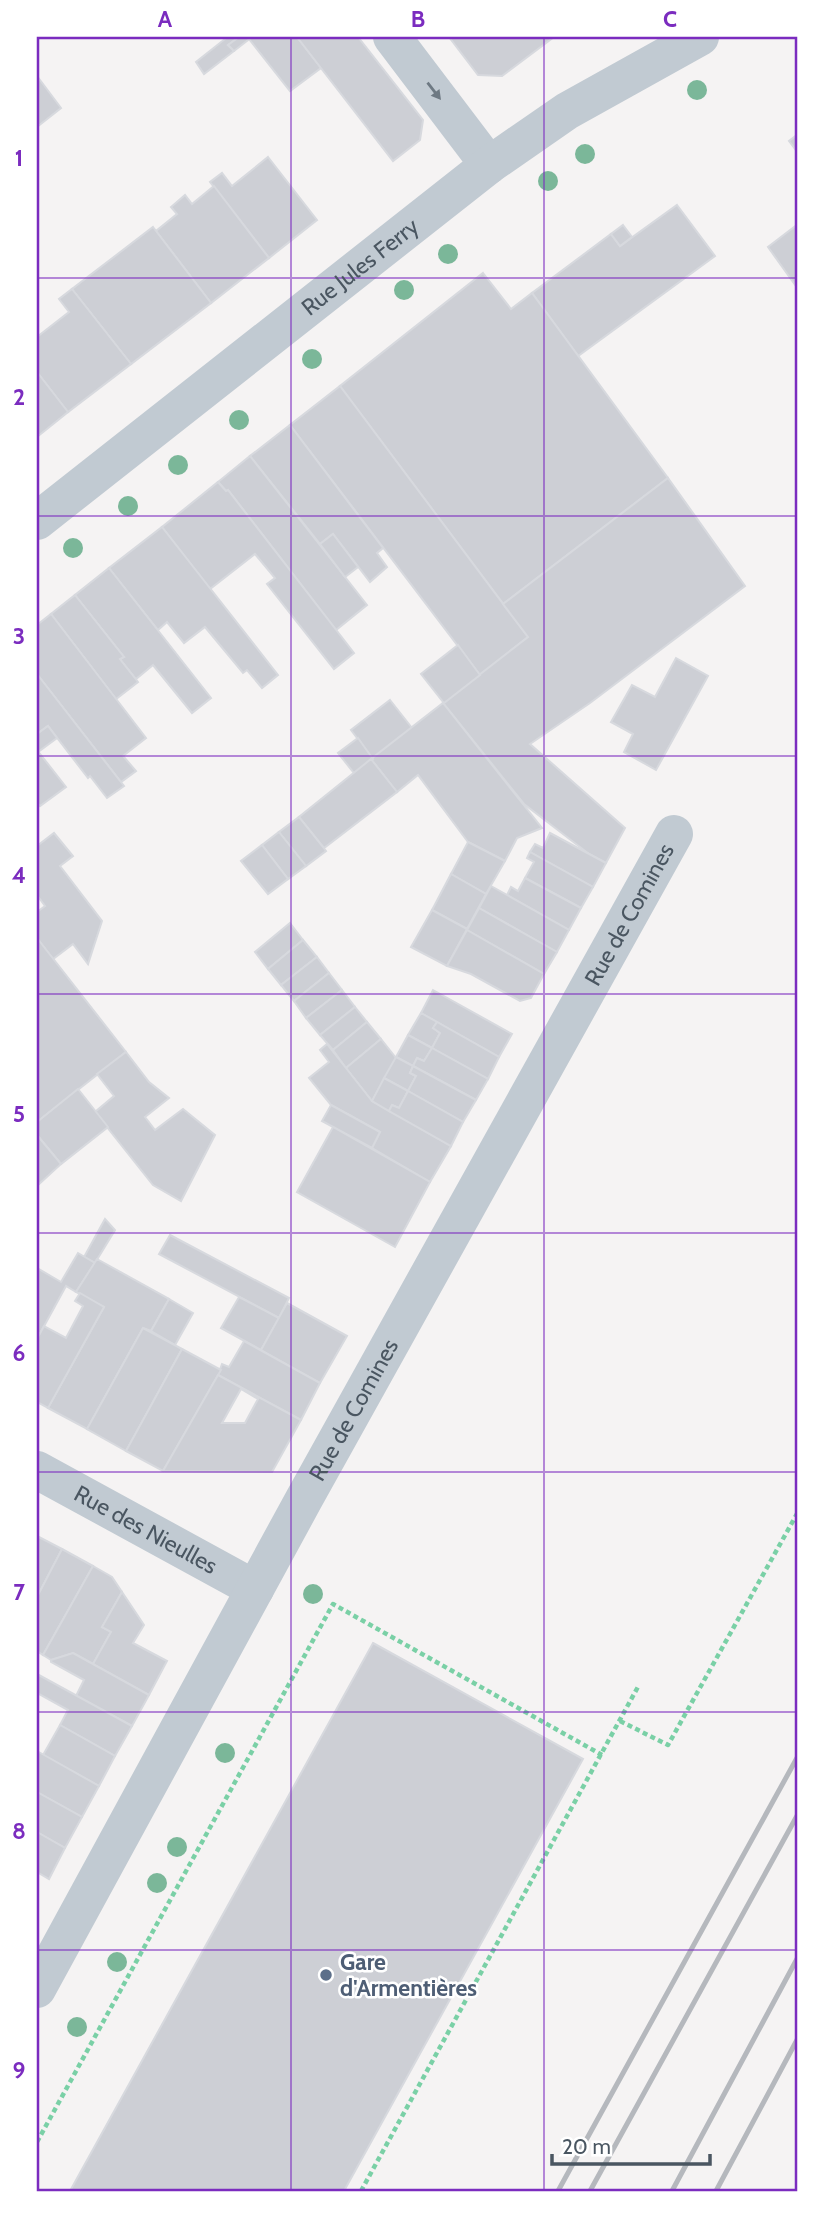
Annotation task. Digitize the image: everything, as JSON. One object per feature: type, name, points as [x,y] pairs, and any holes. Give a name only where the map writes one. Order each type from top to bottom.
[{"type":"street","points":[[392,37],[489,164]]},
{"type":"street","name":"Rue Jules Ferry","points":[[37,521],[489,164],[567,111],[700,37]]},
{"type":"street","name":"Rue de Comines","points":[[37,1989],[255,1589],[674,835]]},
{"type":"street","name":"Rue des Nieulles","points":[[37,1470],[255,1589]]},
{"type":"path","points":[[620,1721],[668,1745],[798,1512]]},
{"type":"path","points":[[37,2142],[333,1604],[602,1755]]},
{"type":"path","points":[[360,2191],[639,1685]]},
{"type":"building","points":[[223,37],[239,37],[228,45],[234,51],[204,74],[196,62],[225,39]]},
{"type":"building","points":[[239,37],[252,37],[234,51],[228,45]]},
{"type":"building","points":[[297,37],[321,68],[290,91],[249,39]]},
{"type":"building","points":[[297,37],[358,37],[423,120],[420,140],[393,161]]},
{"type":"building","points":[[449,37],[554,37],[502,76],[478,75]]},
{"type":"building","points":[[37,76],[61,108],[37,127]]},
{"type":"building","points":[[798,134],[798,153],[789,141]]},
{"type":"building","points":[[268,157],[317,220],[269,258],[210,182],[222,173],[232,186]]},
{"type":"building","points":[[214,186],[269,258],[211,303],[156,231],[177,214],[171,207],[185,195],[192,204]]},
{"type":"building","points":[[677,205],[715,256],[578,356],[532,293],[611,234],[620,246]]},
{"type":"building","points":[[798,224],[798,289],[768,247]]},
{"type":"building","points":[[623,225],[632,237],[620,246],[611,234]]},
{"type":"building","points":[[153,227],[211,303],[131,364],[72,289]]},
{"type":"building","points":[[483,273],[511,309],[532,293],[668,478],[503,604],[340,386]]},
{"type":"building","points":[[72,289],[131,364],[68,412],[37,372],[37,337],[69,312],[59,299]]},
{"type":"building","points":[[37,372],[68,412],[37,437]]},
{"type":"building","points":[[340,386],[528,637],[480,675],[290,425]]},
{"type":"building","points":[[290,425],[383,548],[377,553],[387,567],[370,582],[333,534],[320,544],[250,456]]},
{"type":"building","points":[[250,456],[367,605],[336,630],[228,490],[218,482]]},
{"type":"building","points":[[668,478],[745,586],[590,703],[530,744],[625,828],[606,863],[589,854],[524,804],[443,703],[528,637],[503,604]]},
{"type":"building","points":[[218,482],[228,490],[354,653],[334,669],[267,584],[275,578],[255,554],[210,589],[162,527]]},
{"type":"building","points":[[162,527],[278,675],[262,688],[247,670],[243,673],[205,627],[184,643],[167,622],[158,630],[109,568]]},
{"type":"building","points":[[333,534],[358,567],[345,577],[320,544]]},
{"type":"building","points":[[109,568],[211,698],[192,713],[153,665],[136,679],[120,659],[124,657],[75,595]]},
{"type":"building","points":[[75,595],[124,657],[120,659],[138,682],[116,699],[51,614]]},
{"type":"building","points":[[51,614],[146,738],[123,756],[136,771],[121,782],[37,674],[37,625]]},
{"type":"building","points":[[458,645],[480,675],[444,703],[421,674]]},
{"type":"building","points":[[676,658],[708,676],[656,770],[624,752],[633,734],[611,722],[632,685],[655,697]]},
{"type":"building","points":[[37,674],[124,786],[107,798],[48,726],[37,734]]},
{"type":"building","points":[[390,700],[412,728],[373,759],[351,730]]},
{"type":"building","points":[[443,703],[542,828],[517,838],[505,861],[468,842],[418,775],[397,792],[371,759]]},
{"type":"building","points":[[48,726],[57,738],[38,752],[37,734]]},
{"type":"building","points":[[358,738],[373,759],[354,773],[338,753]]},
{"type":"building","points":[[37,750],[66,787],[40,806],[37,802]]},
{"type":"building","points":[[371,759],[397,792],[324,848],[299,817]]},
{"type":"building","points":[[299,817],[326,851],[306,866],[279,832]]},
{"type":"building","points":[[279,832],[306,866],[288,879],[262,845]]},
{"type":"building","points":[[54,833],[73,856],[60,866],[102,921],[88,964],[73,944],[53,959],[37,938],[37,912],[45,906],[37,895],[37,846]]},
{"type":"building","points":[[550,833],[606,863],[593,887],[530,852],[535,844],[543,848]]},
{"type":"building","points":[[468,842],[505,861],[486,894],[451,874]]},
{"type":"building","points":[[262,845],[288,879],[268,894],[241,861]]},
{"type":"building","points":[[530,852],[593,887],[581,908],[525,878],[534,862],[527,858]]},
{"type":"building","points":[[451,874],[486,894],[467,929],[432,910]]},
{"type":"building","points":[[525,878],[581,908],[569,930],[507,895],[511,887],[518,891]]},
{"type":"building","points":[[491,886],[569,930],[557,952],[479,908]]},
{"type":"building","points":[[479,908],[557,952],[544,974],[467,930]]},
{"type":"building","points":[[432,910],[467,929],[447,966],[411,947]]},
{"type":"building","points":[[290,923],[303,940],[268,969],[255,952]]},
{"type":"building","points":[[467,930],[544,974],[531,998],[520,1001],[471,974],[447,966]]},
{"type":"building","points":[[37,938],[126,1052],[37,1122]]},
{"type":"building","points":[[303,940],[317,957],[281,985],[268,969]]},
{"type":"building","points":[[317,957],[329,973],[294,1001],[281,985]]},
{"type":"building","points":[[329,973],[342,990],[306,1018],[294,1001]]},
{"type":"building","points":[[342,990],[355,1007],[320,1035],[306,1018]]},
{"type":"building","points":[[433,990],[512,1034],[499,1057],[421,1013]]},
{"type":"building","points":[[355,1007],[367,1022],[333,1050],[320,1035]]},
{"type":"building","points":[[421,1013],[437,1022],[433,1028],[440,1033],[432,1048],[408,1035]]},
{"type":"building","points":[[367,1022],[381,1039],[346,1068],[333,1050]]},
{"type":"building","points":[[437,1022],[499,1057],[488,1079],[432,1048],[440,1033],[433,1028]]},
{"type":"building","points":[[408,1035],[432,1048],[424,1061],[417,1058],[413,1066],[396,1057]]},
{"type":"building","points":[[381,1039],[396,1058],[372,1101],[346,1068]]},
{"type":"building","points":[[327,1044],[372,1101],[451,1146],[430,1182],[372,1148],[380,1132],[331,1105],[309,1078],[329,1062],[320,1050]]},
{"type":"building","points":[[432,1048],[488,1079],[476,1100],[413,1066],[417,1058],[424,1061]]},
{"type":"building","points":[[126,1052],[149,1082],[169,1098],[145,1117],[155,1130],[183,1109],[215,1135],[181,1201],[153,1185],[95,1112],[114,1096],[97,1074]]},
{"type":"building","points":[[396,1057],[413,1066],[410,1073],[416,1076],[408,1091],[384,1078]]},
{"type":"building","points":[[413,1066],[476,1100],[463,1122],[408,1091],[416,1076],[410,1073]]},
{"type":"building","points":[[384,1078],[408,1091],[399,1108],[392,1105],[389,1111],[372,1101]]},
{"type":"building","points":[[78,1089],[108,1127],[61,1164],[37,1135],[37,1122]]},
{"type":"building","points":[[408,1091],[463,1122],[451,1146],[389,1111],[392,1105],[399,1108]]},
{"type":"building","points":[[331,1105],[380,1132],[372,1148],[322,1121]]},
{"type":"building","points":[[333,1127],[430,1182],[395,1247],[297,1192]]},
{"type":"building","points":[[37,1135],[61,1164],[37,1186]]},
{"type":"building","points":[[105,1219],[115,1230],[95,1263],[84,1257]]},
{"type":"building","points":[[170,1235],[289,1298],[279,1318],[159,1254]]},
{"type":"building","points":[[78,1253],[95,1263],[76,1292],[66,1286],[37,1339],[37,1268],[61,1282]]},
{"type":"building","points":[[97,1259],[169,1299],[151,1331],[143,1328],[87,1429],[48,1408],[104,1307],[76,1292]]},
{"type":"building","points":[[80,1293],[104,1307],[48,1408],[37,1402],[37,1339],[44,1326],[66,1338],[83,1306],[75,1301]]},
{"type":"building","points":[[239,1297],[279,1318],[261,1350],[221,1328]]},
{"type":"building","points":[[169,1299],[193,1313],[175,1345],[151,1331]]},
{"type":"building","points":[[287,1303],[347,1336],[320,1383],[261,1350]]},
{"type":"building","points":[[143,1328],[182,1349],[126,1451],[87,1429]]},
{"type":"building","points":[[244,1341],[320,1383],[301,1420],[218,1375],[222,1364],[229,1367]]},
{"type":"building","points":[[182,1349],[221,1370],[163,1471],[126,1451]]},
{"type":"building","points":[[218,1375],[301,1420],[272,1472],[163,1471]],"holes":[[[241,1389],[258,1399],[245,1423],[222,1423]]]},
{"type":"building","points":[[37,1536],[62,1549],[37,1597]]},
{"type":"building","points":[[62,1549],[93,1566],[43,1655],[37,1651],[37,1597]]},
{"type":"building","points":[[93,1566],[112,1577],[122,1592],[102,1627],[111,1632],[93,1664],[73,1653],[51,1660],[43,1655]]},
{"type":"building","points":[[122,1592],[144,1625],[133,1643],[167,1661],[149,1695],[93,1664],[111,1632],[102,1627]]},
{"type":"building","name":"Gare d'Armentières","points":[[373,1643],[583,1759],[344,2191],[70,2191]]},
{"type":"building","points":[[73,1653],[149,1695],[132,1726],[76,1696],[84,1680],[51,1662]]},
{"type":"building","points":[[37,1674],[132,1726],[115,1756],[60,1725],[68,1710],[37,1693]]},
{"type":"building","points":[[60,1725],[115,1756],[99,1786],[43,1755]]},
{"type":"building","points":[[37,1751],[99,1786],[82,1817],[37,1792]]},
{"type":"building","points":[[37,1792],[82,1817],[65,1848],[37,1832]]},
{"type":"building","points":[[37,1832],[65,1848],[49,1879],[37,1872]]},
{"type":"railway","points":[[558,2191],[798,1756]]},
{"type":"railway","points":[[590,2191],[798,1814]]},
{"type":"railway","points":[[672,2191],[798,1957]]},
{"type":"railway","points":[[716,2191],[798,2038]]},
{"type":"place","name":"Gare d'Armentières","points":[[326,1975]]}]
